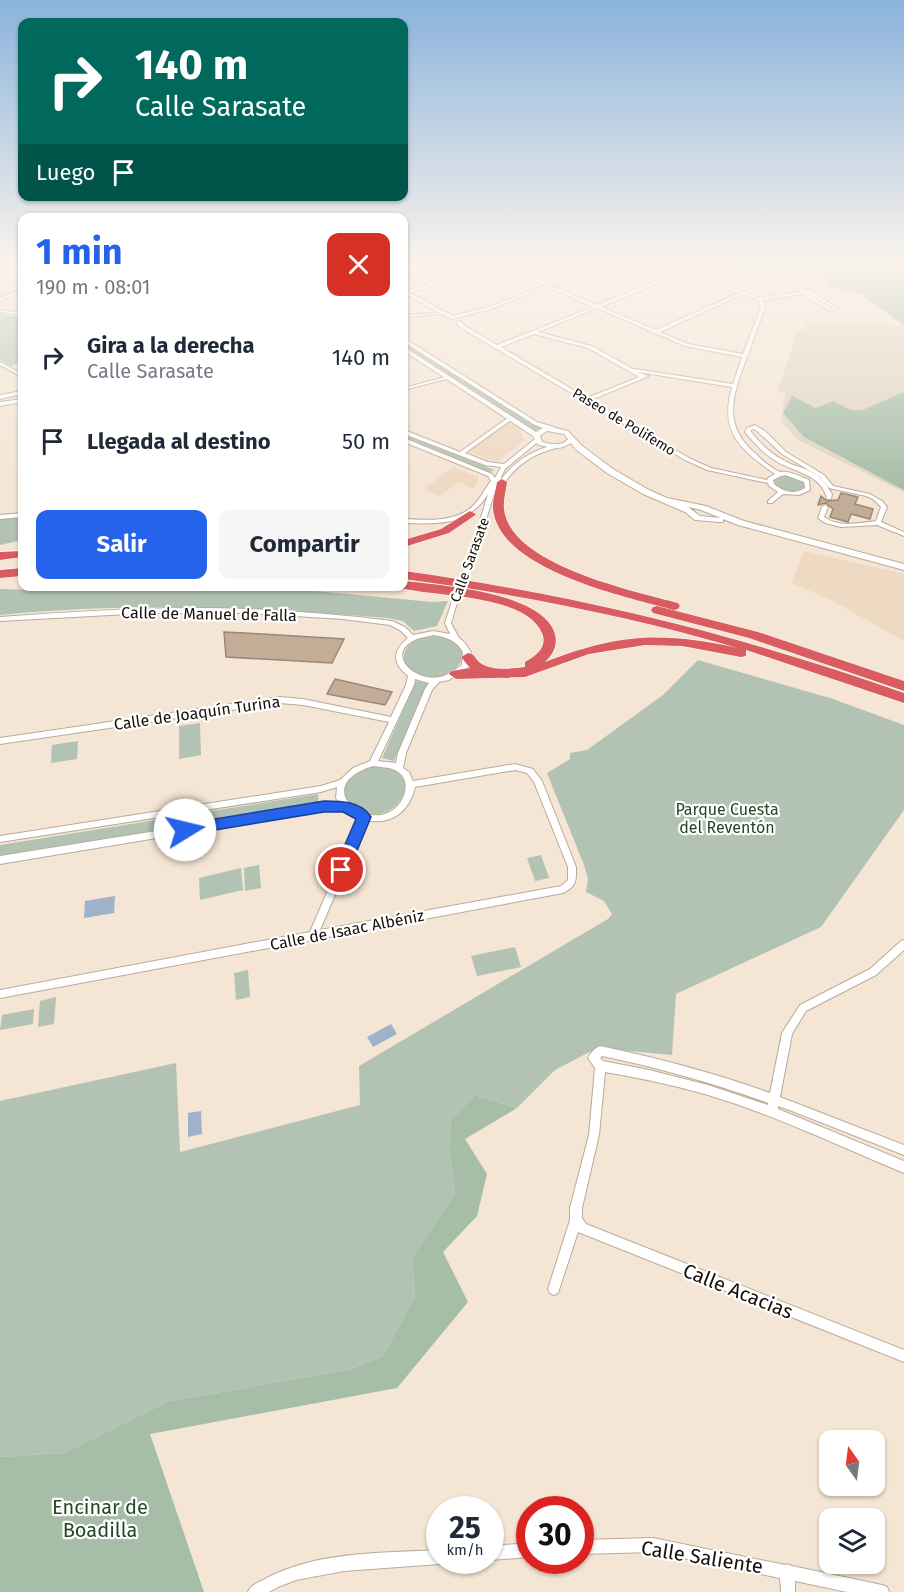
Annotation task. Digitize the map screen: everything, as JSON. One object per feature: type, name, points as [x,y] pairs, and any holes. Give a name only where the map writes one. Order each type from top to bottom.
[{"type":"highway","points":[[497,481],[496,505],[501,521],[519,545],[542,562],[572,576],[772,636],[904,686]]},
{"type":"highway","points":[[408,543],[445,531],[470,514]]},
{"type":"highway","points":[[0,556],[18,554]]},
{"type":"highway","points":[[0,564],[18,562]]},
{"type":"highway","points":[[408,567],[494,578],[609,599],[742,633],[832,660]]},
{"type":"highway","points":[[0,574],[18,572]]},
{"type":"highway","points":[[408,576],[533,594],[645,617],[751,646],[836,673],[904,700]]},
{"type":"highway","points":[[408,586],[516,606],[545,624],[550,634],[551,645],[546,654],[526,668],[492,671],[475,666],[468,657]]},
{"type":"highway","points":[[456,674],[469,672],[503,675],[528,672],[585,651],[634,641],[692,642],[832,678],[904,700]]},
{"type":"street","name":"Paseo de Polifemo","points":[[481,337],[698,465],[770,482]]},
{"type":"street","points":[[497,346],[519,337]]},
{"type":"street","points":[[553,337],[590,347],[633,369],[643,377]]},
{"type":"street","points":[[668,337],[687,345],[746,356]]},
{"type":"street","points":[[753,337],[735,386],[729,411],[730,422],[735,435],[754,455],[779,474],[801,477],[809,485],[808,489],[798,494],[782,492],[774,488],[770,478],[779,474]]},
{"type":"street","points":[[408,343],[535,423],[566,432],[597,462]]},
{"type":"street","points":[[408,352],[511,418],[543,445],[556,447],[597,462],[681,510],[684,520],[694,512]]},
{"type":"street","points":[[0,363],[18,374]]},
{"type":"street","points":[[633,369],[735,386]]},
{"type":"street","points":[[587,400],[643,377],[664,375]]},
{"type":"street","points":[[408,388],[447,378]]},
{"type":"street","points":[[0,397],[18,394]]},
{"type":"street","points":[[0,404],[18,402]]},
{"type":"street","points":[[460,454],[511,418]]},
{"type":"street","points":[[831,487],[829,496],[817,476],[792,467],[774,457],[753,439],[748,432],[749,429],[755,427],[761,430],[771,443],[787,456],[822,475],[831,487],[869,496],[882,502],[884,507],[878,523]]},
{"type":"street","points":[[408,521],[433,522],[470,514],[497,481],[504,467],[542,430],[552,429]]},
{"type":"street","points":[[408,434],[478,461],[504,467]]},
{"type":"street","points":[[556,447],[567,444],[571,439]]},
{"type":"street","points":[[408,442],[470,466],[497,481]]},
{"type":"street","name":"Calle Sarasate","points":[[433,633],[448,623],[497,481],[528,454],[556,447]]},
{"type":"street","points":[[470,466],[475,466],[478,461]]},
{"type":"street","name":"Calle Sarasate","points":[[492,498],[504,467]]},
{"type":"street","points":[[770,502],[782,492]]},
{"type":"street","points":[[664,500],[694,512],[904,567]]},
{"type":"street","points":[[825,507],[821,518],[825,522],[848,527],[878,523],[904,534]]},
{"type":"street","points":[[0,517],[18,515]]},
{"type":"street","name":"Calle de Manuel de Falla","points":[[0,619],[162,612],[249,612],[392,623],[403,628],[412,638]]},
{"type":"street","name":"Calle Sarasate","points":[[448,623],[456,639]]},
{"type":"street","points":[[433,633],[456,639],[465,647],[468,657],[465,666],[456,674],[436,680],[412,676],[404,671],[398,656],[400,649],[412,638],[433,633]]},
{"type":"street","points":[[373,763],[410,685],[412,676]]},
{"type":"street","points":[[399,768],[402,753],[429,689],[436,680]]},
{"type":"street","name":"Calle de Joaquín Turina","points":[[0,741],[280,700],[303,702],[394,720]]},
{"type":"street","points":[[0,839],[321,789],[341,783],[353,769],[373,763],[399,768],[407,775],[411,784],[411,794],[407,802],[399,810],[382,817],[364,817],[345,806],[324,807],[0,860]]},
{"type":"street","name":"Calle de Isaac Albéniz","points":[[0,994],[569,887],[573,875],[572,867],[538,781],[530,771],[515,766],[411,784]]},
{"type":"street","points":[[341,783],[340,791],[345,806]]},
{"type":"street","points":[[313,936],[364,817]]},
{"type":"street","points":[[772,1112],[787,1033],[803,1008],[873,972],[904,944]]},
{"type":"street","points":[[904,1150],[776,1098],[694,1072],[650,1060],[600,1051],[593,1058],[600,1066],[650,1075],[708,1090],[772,1112],[904,1167]]},
{"type":"street","points":[[554,1289],[576,1221],[576,1208],[594,1135],[600,1066]]},
{"type":"street","name":"Calle Acacias","points":[[576,1221],[590,1233],[904,1356]]},
{"type":"street","name":"Calle Saliente","points":[[594,1547],[653,1545],[882,1592]]},
{"type":"street","points":[[255,1592],[266,1584],[294,1574],[339,1565],[426,1558]]},
{"type":"street","name":"Calle Saliente","points":[[787,1572],[788,1592]]},
{"type":"shaded area","points":[[796,337],[904,337],[904,492],[798,440],[781,421],[785,393],[778,391]]},
{"type":"shaded area","points":[[508,422],[519,427],[524,441],[496,462],[466,451]]},
{"type":"shaded area","points":[[453,467],[479,477],[474,489],[458,482],[440,496],[426,490],[426,487]]},
{"type":"shaded area","points":[[804,551],[904,574],[904,641],[831,600],[792,583]]},
{"type":"green space","points":[[0,337],[18,337],[18,363],[10,366],[0,360]]},
{"type":"green space","points":[[408,346],[542,428],[535,431],[408,350]]},
{"type":"green space","points":[[904,392],[904,490],[804,437],[783,413],[792,396],[816,408],[833,401],[851,410],[863,410]]},
{"type":"green space","points":[[408,436],[494,471],[489,472],[408,440]]},
{"type":"green space","points":[[787,475],[804,481],[805,488],[791,492],[776,486],[774,480]]},
{"type":"green space","points":[[18,517],[18,541],[0,545],[0,519]]},
{"type":"green space","points":[[0,589],[18,591],[316,591],[432,602],[448,601],[437,626],[414,631],[403,621],[387,618],[242,609],[97,608],[0,615]]},
{"type":"green space","points":[[433,636],[452,641],[461,649],[462,658],[457,668],[446,675],[433,678],[419,675],[405,664],[404,657],[407,647],[411,644]]},
{"type":"green space","name":"Parque Cuesta del Reventón","points":[[698,660],[830,698],[904,725],[904,810],[821,927],[676,994],[672,1055],[597,1048],[555,1070],[517,1108],[475,1095],[451,1120],[449,1151],[455,1193],[412,1257],[415,1296],[383,1356],[348,1370],[169,1401],[64,1453],[0,1457],[0,1101],[176,1063],[180,1152],[360,1105],[359,1066],[608,919],[612,914],[604,901],[586,892],[588,879],[584,865],[547,773],[570,759],[570,753],[587,750],[663,695]]},
{"type":"green space","points":[[416,681],[428,683],[394,761],[382,758]]},
{"type":"green space","points":[[200,723],[201,755],[179,759],[179,726]]},
{"type":"green space","points":[[78,741],[77,759],[51,763],[52,745]]},
{"type":"green space","points":[[372,766],[392,769],[402,776],[405,787],[402,798],[394,807],[383,813],[369,814],[354,808],[345,795],[345,786],[350,777]]},
{"type":"green space","points":[[318,794],[319,805],[0,856],[0,845]]},
{"type":"green space","points":[[541,855],[549,878],[535,881],[527,858]]},
{"type":"green space","points":[[259,865],[261,888],[245,891],[244,868]]},
{"type":"green space","points":[[241,868],[243,890],[200,900],[199,878]]},
{"type":"green space","points":[[515,947],[521,967],[477,976],[471,956]]},
{"type":"green space","points":[[248,970],[250,997],[236,1000],[234,973]]},
{"type":"green space","points":[[56,997],[54,1024],[38,1027],[40,1001]]},
{"type":"green space","points":[[34,1009],[33,1024],[0,1030],[2,1015]]},
{"type":"green space","name":"Encinar de Boadilla","points":[[475,1095],[517,1108],[465,1139],[487,1174],[477,1216],[443,1252],[468,1302],[397,1388],[150,1434],[204,1592],[0,1592],[0,1457],[64,1453],[169,1401],[348,1370],[383,1356],[415,1296],[412,1257],[455,1193],[449,1151],[451,1120]]},
{"type":"water","points":[[115,896],[114,913],[84,918],[85,901]]},
{"type":"water","points":[[391,1024],[397,1034],[373,1047],[367,1037]]},
{"type":"water","points":[[201,1111],[202,1134],[188,1137],[188,1113]]},
{"type":"building","points":[[841,493],[858,497],[855,504],[873,509],[870,519],[851,514],[848,522],[830,517],[833,509],[826,503],[818,505],[821,496],[827,501],[838,500]]},
{"type":"building","points":[[224,632],[344,639],[332,663],[226,657]]},
{"type":"building","points":[[335,679],[392,692],[385,705],[327,694]]},
{"type":"route","points":[[185,830],[324,807],[345,806],[353,813],[364,817],[341,870]]}]
